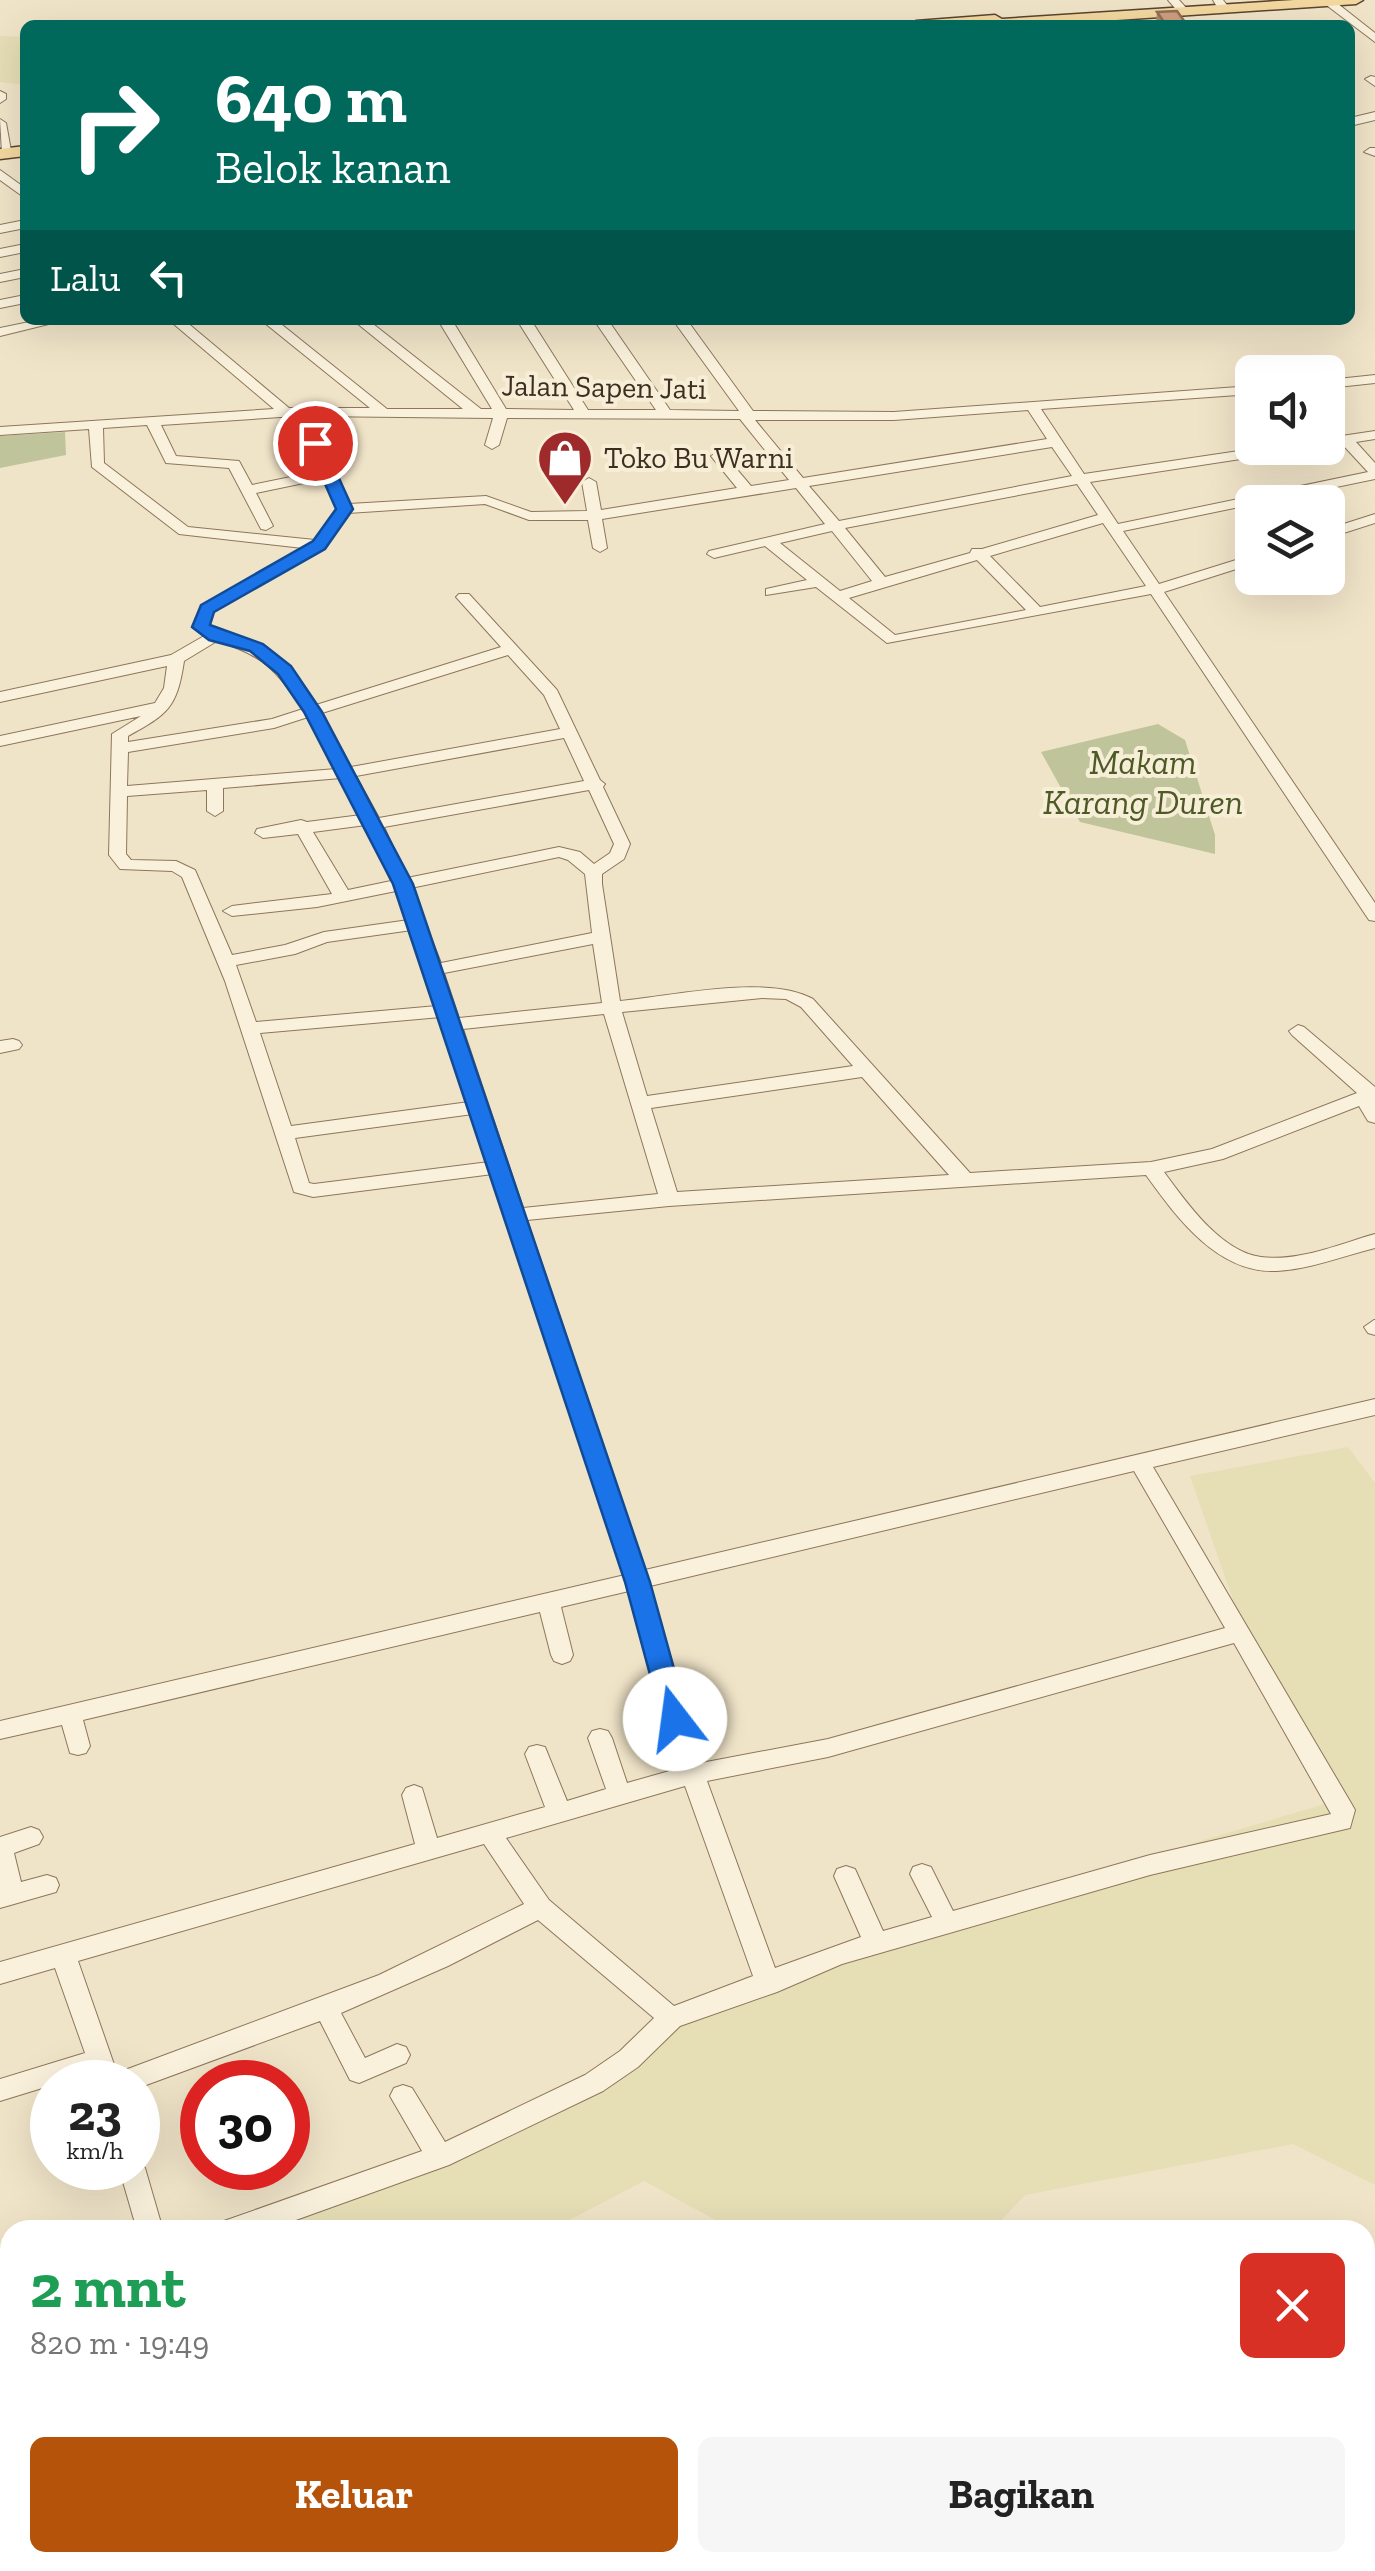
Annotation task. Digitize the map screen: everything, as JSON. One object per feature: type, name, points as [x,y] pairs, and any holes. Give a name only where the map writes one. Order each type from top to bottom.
[{"type":"main road","points":[[1032,20],[1220,2],[1290,0]]},
{"type":"main road","points":[[985,20],[1179,6],[1356,0]]},
{"type":"street","points":[[1329,2],[1351,20]]},
{"type":"street","points":[[1355,23],[1375,40]]},
{"type":"street","points":[[0,123],[11,150]]},
{"type":"street","points":[[0,174],[20,190]]},
{"type":"street","points":[[0,332],[34,325]]},
{"type":"street","points":[[182,325],[294,412],[329,473],[344,509]]},
{"type":"street","points":[[274,325],[383,412]]},
{"type":"street","points":[[366,325],[476,413]]},
{"type":"street","points":[[448,325],[500,413],[492,444]]},
{"type":"street","points":[[527,325],[584,415]]},
{"type":"street","points":[[604,325],[667,416]]},
{"type":"street","points":[[684,325],[748,417],[882,583]]},
{"type":"street","points":[[1345,382],[1375,379]]},
{"type":"street","name":"Jalan Sapen Jati","points":[[0,431],[294,412],[863,417],[1235,391]]},
{"type":"street","points":[[1033,408],[1375,916]]},
{"type":"street","points":[[152,421],[169,459],[231,462],[250,490],[266,526]]},
{"type":"street","points":[[96,424],[96,464],[175,526],[201,536],[247,536],[319,545]]},
{"type":"street","points":[[1346,440],[1375,435]]},
{"type":"street","points":[[836,598],[977,552],[1375,473],[1368,456],[1346,440]]},
{"type":"street","points":[[344,509],[486,500],[529,516],[597,515],[1056,442]]},
{"type":"street","points":[[714,554],[834,525],[1080,478],[1235,455]]},
{"type":"street","points":[[718,456],[747,492]]},
{"type":"street","points":[[250,490],[329,473]]},
{"type":"street","points":[[590,482],[600,548]]},
{"type":"street","points":[[273,484],[281,502]]},
{"type":"street","points":[[344,509],[319,545],[236,590],[176,659],[172,688],[152,720],[122,732],[118,860],[134,867],[168,865],[186,870],[250,1028],[306,1190],[498,1167]]},
{"type":"street","points":[[1345,528],[1375,518]]},
{"type":"street","points":[[768,541],[892,640],[1154,589],[1235,565]]},
{"type":"street","points":[[977,552],[1038,612]]},
{"type":"street","points":[[771,592],[817,582]]},
{"type":"street","points":[[464,596],[551,693],[566,733],[598,784],[622,844],[618,855],[594,872]]},
{"type":"street","points":[[206,626],[264,652],[284,670],[313,712],[403,884],[638,1582],[693,1774],[768,1984]]},
{"type":"street","points":[[120,748],[224,734],[313,712],[510,650]]},
{"type":"street","points":[[0,696],[176,659]]},
{"type":"street","points":[[0,741],[162,706]]},
{"type":"street","points":[[119,792],[215,787],[344,773],[566,733]]},
{"type":"street","points":[[262,833],[301,825],[372,822],[598,784]]},
{"type":"street","points":[[215,787],[215,811]]},
{"type":"street","points":[[301,825],[343,896]]},
{"type":"street","points":[[232,912],[343,896],[560,852],[574,856],[594,872],[601,937],[610,970],[612,1010],[668,1199]]},
{"type":"street","points":[[225,962],[270,954],[324,937],[419,924]]},
{"type":"street","points":[[433,970],[601,937]]},
{"type":"street","points":[[250,1028],[612,1010],[762,992],[790,994],[807,1003],[964,1178]]},
{"type":"street","points":[[1298,1031],[1370,1096],[1375,1117]]},
{"type":"street","points":[[641,1102],[868,1070]]},
{"type":"street","points":[[515,1215],[668,1199],[1151,1168],[1216,1155],[1370,1096]]},
{"type":"street","points":[[285,1133],[477,1107]]},
{"type":"street","points":[[1151,1168],[1176,1205],[1248,1262],[1276,1264],[1375,1241]]},
{"type":"street","points":[[0,1730],[1375,1407]]},
{"type":"street","points":[[261,2220],[440,2157],[594,2083],[629,2059],[671,2018],[876,1944],[947,1923],[1150,1865],[1342,1821],[1344,1810],[1139,1460]]},
{"type":"street","points":[[549,1601],[562,1655]]},
{"type":"street","points":[[0,1974],[619,1794],[693,1774],[828,1748],[1239,1633]]},
{"type":"street","points":[[71,1716],[78,1746]]},
{"type":"street","points":[[600,1738],[619,1794]]},
{"type":"street","points":[[537,1754],[559,1811]]},
{"type":"street","points":[[414,1795],[428,1848]]},
{"type":"street","points":[[488,1831],[540,1907],[671,2018]]},
{"type":"street","points":[[31,1837],[1,1847],[6,1897],[48,1885]]},
{"type":"street","points":[[922,1874],[947,1923]]},
{"type":"street","points":[[846,1876],[876,1944]]},
{"type":"street","points":[[160,2069],[325,2007],[480,1942],[540,1907]]},
{"type":"street","points":[[64,1955],[99,2060]]},
{"type":"street","points":[[325,2007],[359,2072],[397,2055]]},
{"type":"street","points":[[0,2090],[30,2084]]},
{"type":"street","points":[[403,2096],[440,2157]]},
{"type":"street","points":[[138,2190],[147,2220]]},
{"type":"shaded area","points":[[0,36],[20,37],[20,84],[0,82]]},
{"type":"shaded area","points":[[1348,1447],[1375,1483],[1375,2185],[1293,2144],[1025,2195],[1001,2220],[716,2220],[644,2181],[569,2220],[265,2220],[537,2116],[744,1977],[1338,1800],[1243,1629],[1190,1476]]},
{"type":"green space","points":[[65,432],[66,455],[0,468],[0,436]]},
{"type":"green space","name":"Makam Karang Duren","points":[[1158,724],[1185,740],[1215,835],[1215,854],[1080,822],[1041,752]]},
{"type":"building","points":[[1177,11],[1183,20],[1163,20],[1157,12]]},
{"type":"place","name":"Toko Bu Warni","points":[[565,507]]},
{"type":"route","points":[[315,443],[344,509],[319,545],[207,609],[200,627],[264,652],[284,670],[313,712],[403,884],[638,1582],[675,1719]]}]
